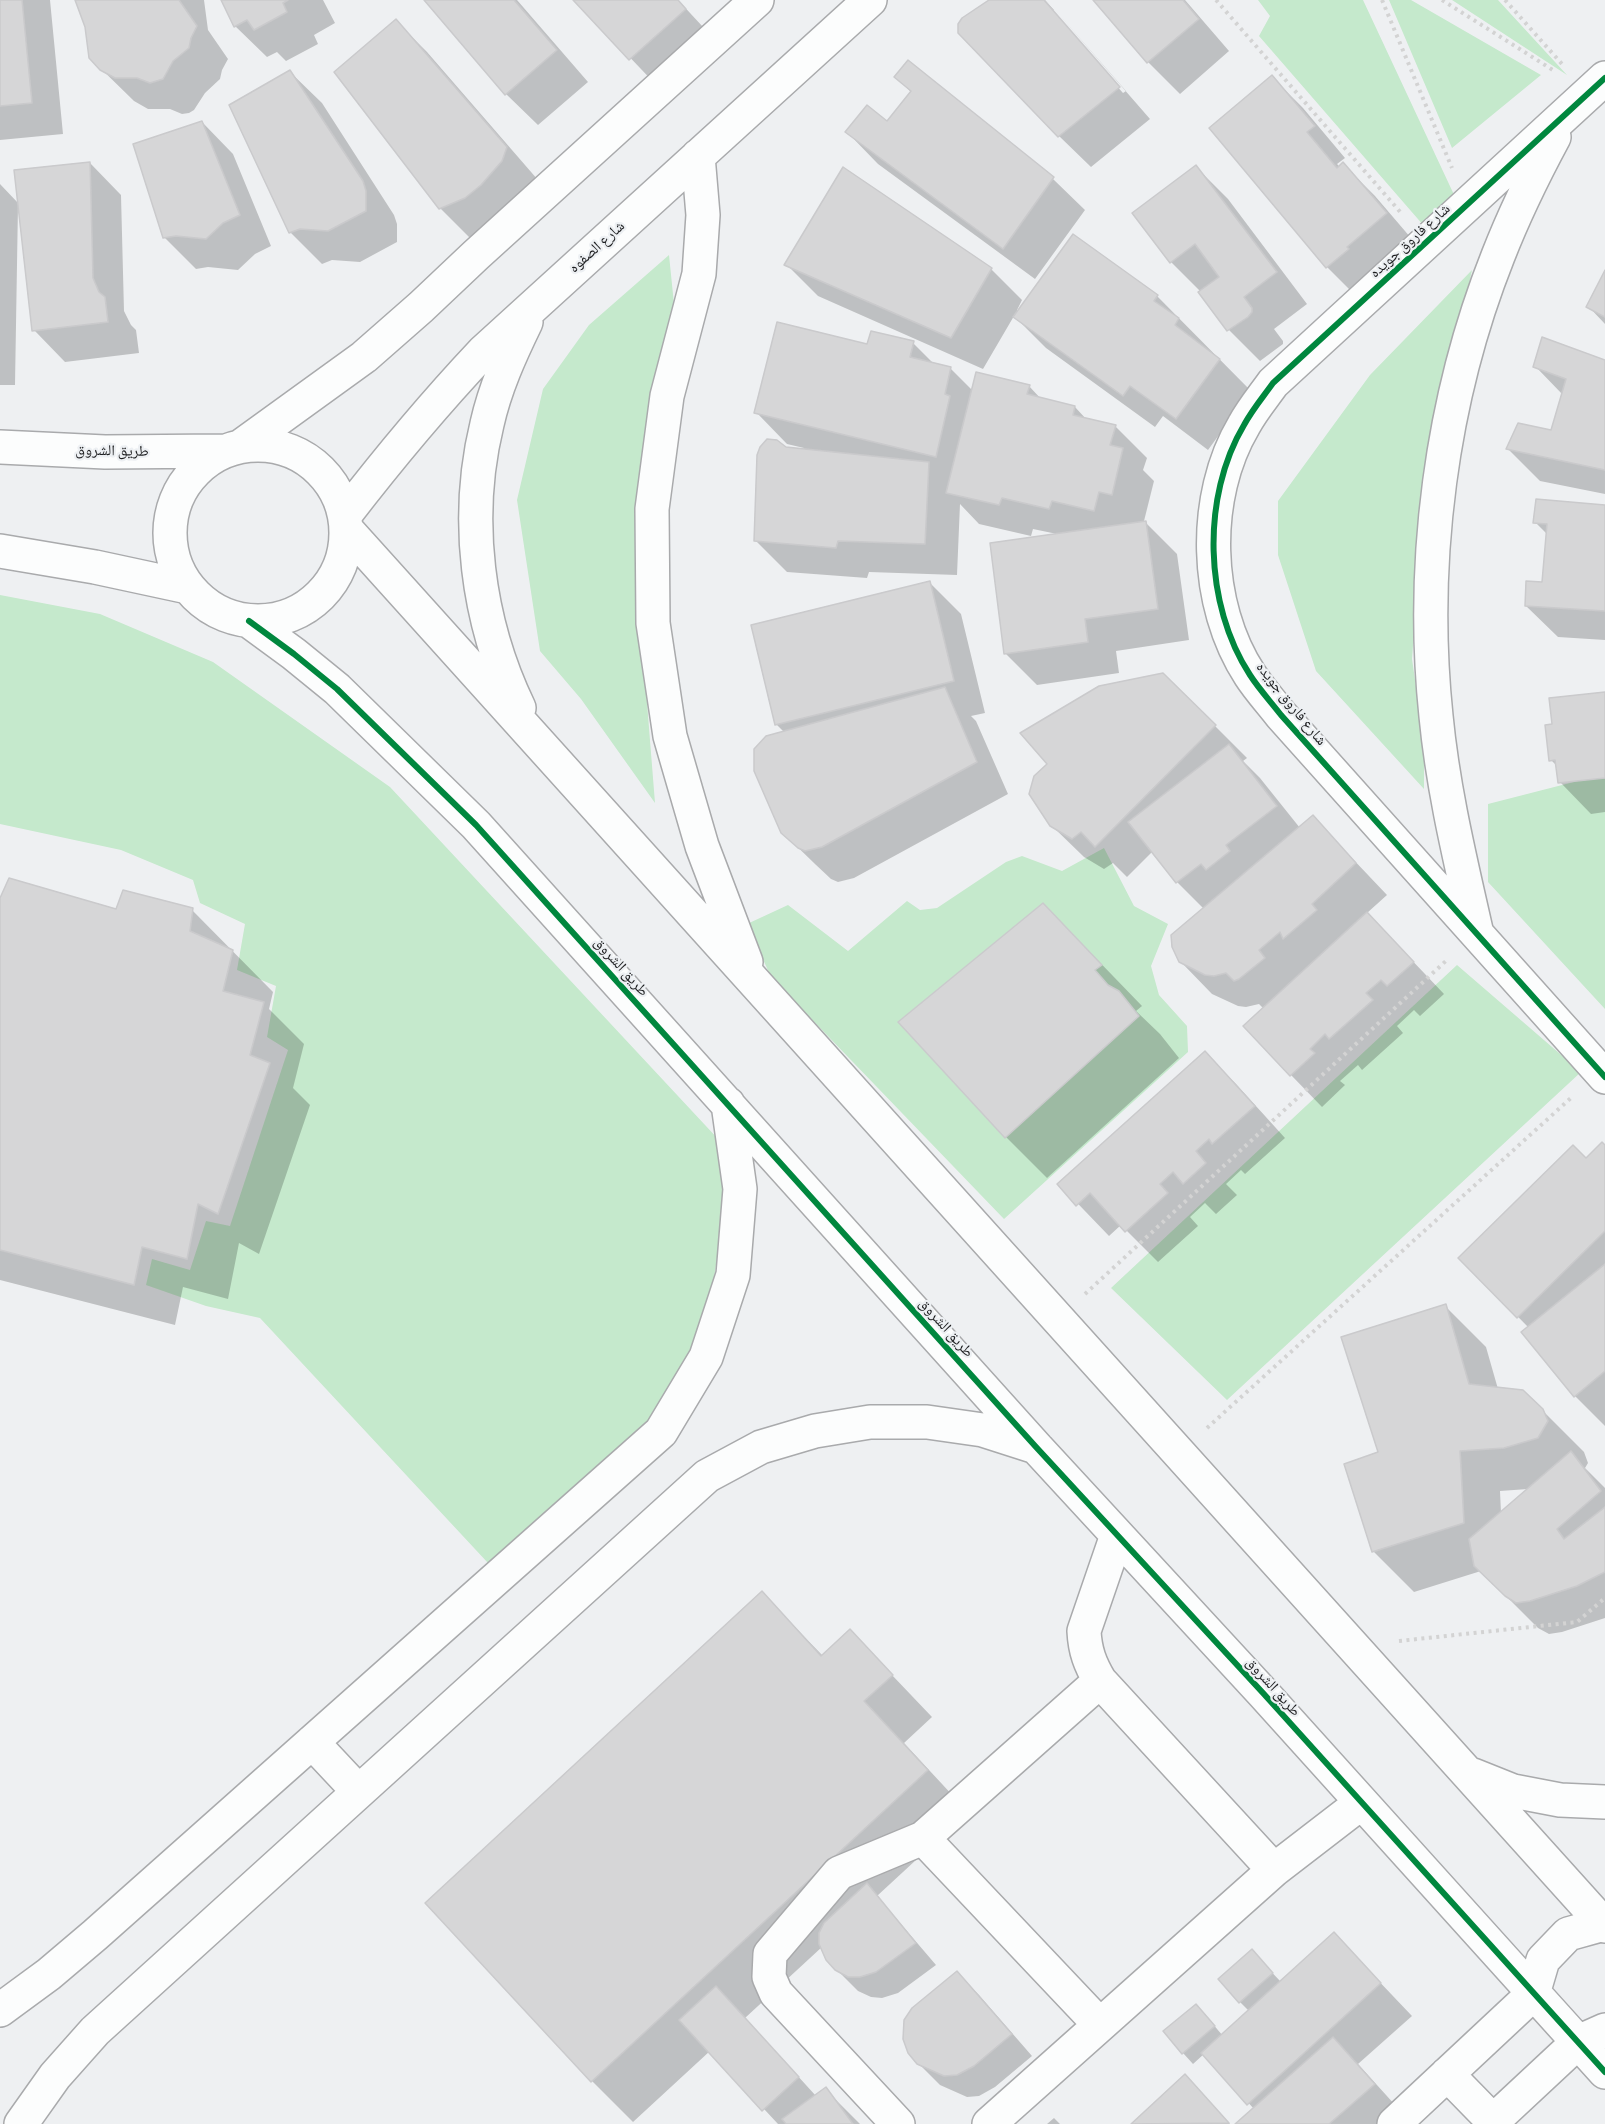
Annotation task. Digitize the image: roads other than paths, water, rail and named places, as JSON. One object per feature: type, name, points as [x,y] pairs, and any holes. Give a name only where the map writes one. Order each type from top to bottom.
[{"type":"street","points":[[233,448],[264,444],[287,449],[308,459],[325,474],[338,493],[346,522],[344,555],[334,578],[318,597],[298,612],[274,620],[249,621],[226,616],[205,604],[188,587],[175,564],[169,538],[172,511],[183,486],[201,466],[233,448],[364,357],[422,307],[476,255],[757,0]]},
{"type":"street","name":"شارع الصفوه","points":[[346,522],[388,458],[483,352],[870,0]]},
{"type":"street","name":"شارع فاروق جويده","points":[[1597,86],[1273,383],[1243,425],[1223,473],[1213,525],[1215,577],[1227,627],[1249,674],[1281,715],[1603,1074]]},
{"type":"street","points":[[1477,933],[1446,792],[1436,715],[1431,638],[1432,560],[1440,483],[1454,406],[1472,331],[1497,257],[1528,186],[1564,116]]},
{"type":"street","points":[[698,156],[703,215],[699,274],[667,396],[652,509],[653,623],[670,736],[702,846],[753,981]]},
{"type":"street","points":[[533,737],[505,679],[486,616],[477,542],[477,488],[487,424],[507,362],[535,303]]},
{"type":"street","name":"طريق الشروق","points":[[0,447],[105,452],[233,448]]},
{"type":"street","points":[[346,522],[533,737],[1604,1925],[1569,1934],[1543,1960],[1533,1994],[1394,2124]]},
{"type":"street","points":[[0,551],[94,567],[188,587]]},
{"type":"street","name":"طريق الشروق","points":[[249,621],[338,689],[476,825],[1533,1994],[1591,2036],[1605,2072]]},
{"type":"street","points":[[0,2010],[49,1974],[95,1935],[661,1432],[706,1357],[733,1275],[740,1189],[728,1104]]},
{"type":"street","points":[[21,2124],[55,2076],[96,2031],[707,1476],[761,1447],[815,1431],[870,1422],[927,1422],[983,1430],[1036,1447]]},
{"type":"street","points":[[1117,1535],[1084,1631],[1084,1647],[1090,1663],[1100,1681],[1274,1870]]},
{"type":"street","points":[[898,2124],[776,1993],[769,1977],[770,1954],[839,1873],[923,1838],[1100,1681]]},
{"type":"street","points":[[312,1742],[358,1791]]},
{"type":"street","points":[[1469,1774],[1513,1791],[1560,1800],[1605,1802]]},
{"type":"street","points":[[989,2124],[1274,1870],[1361,1803]]},
{"type":"street","points":[[923,1838],[1100,2025]]},
{"type":"street","points":[[1447,2074],[1504,2119],[1591,2036]]}]
